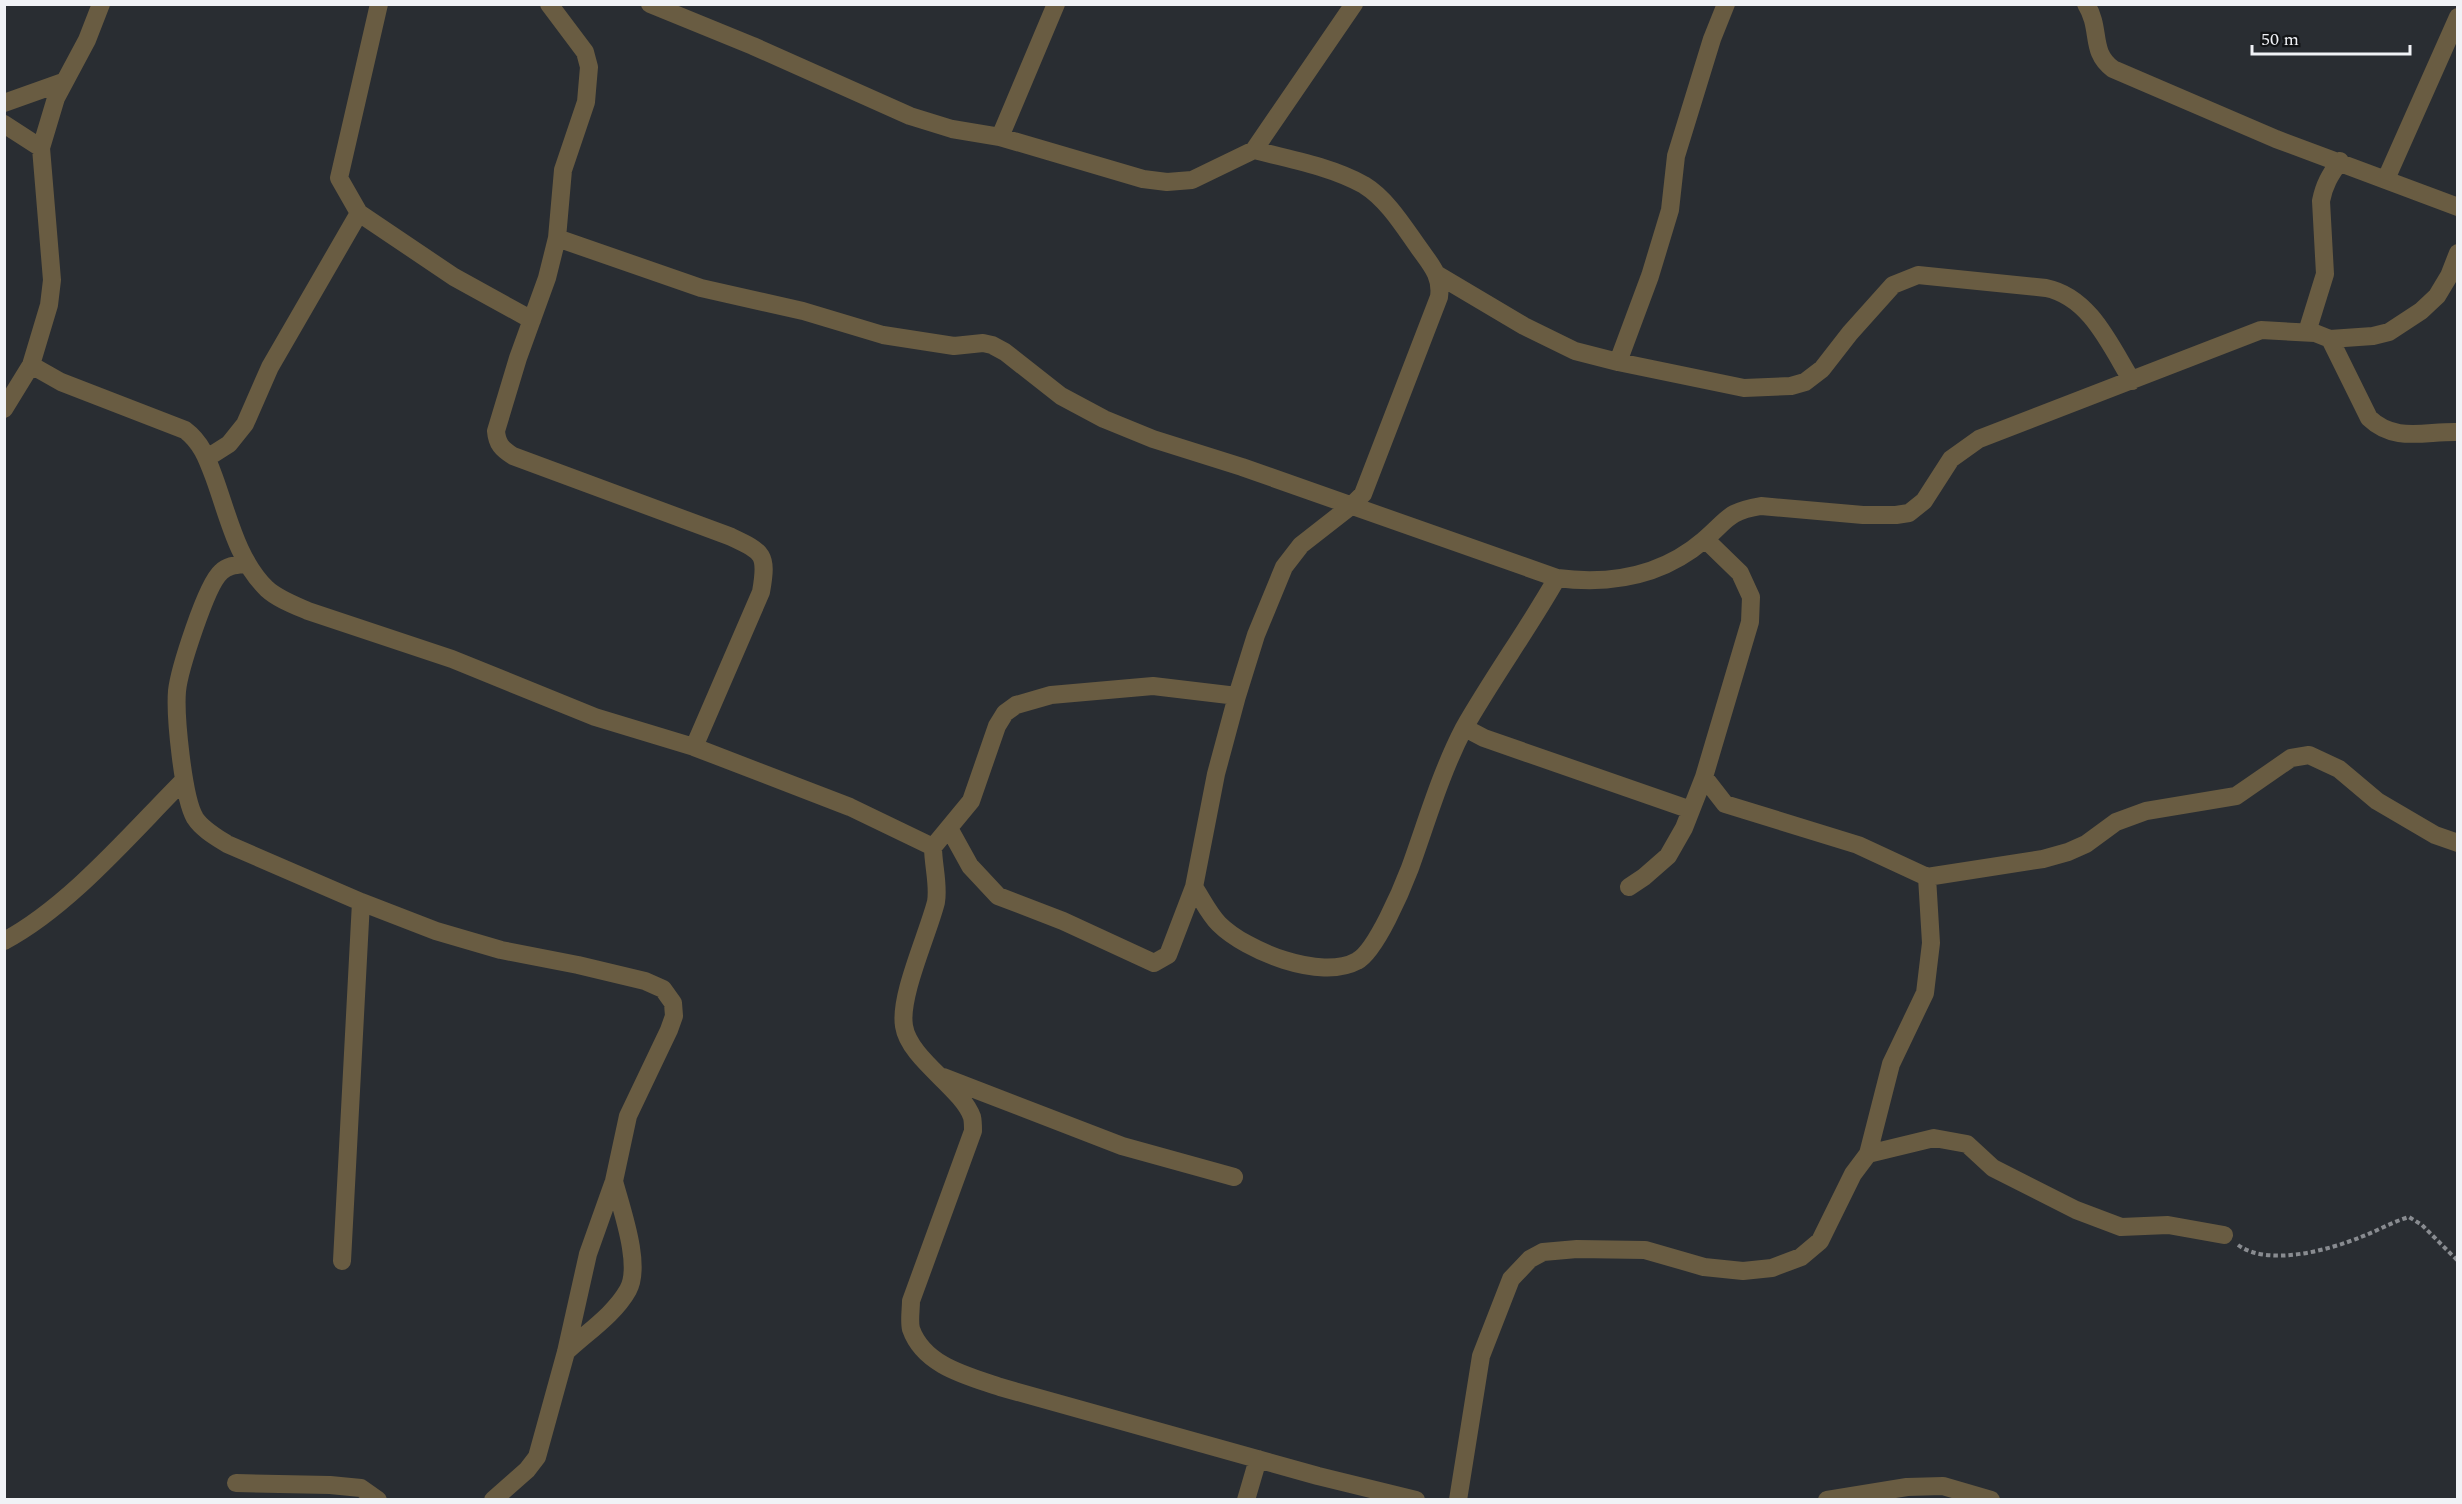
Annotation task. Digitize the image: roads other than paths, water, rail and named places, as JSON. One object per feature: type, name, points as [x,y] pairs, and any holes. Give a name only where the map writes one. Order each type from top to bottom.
[{"type":"street","points":[[4,409],[31,365],[49,304],[52,280],[41,148],[48,121],[63,82],[87,40],[101,4]]},
{"type":"street","points":[[379,4],[339,178],[359,213],[454,277],[532,320]]},
{"type":"street","points":[[549,4],[585,52],[589,67],[586,102],[563,170],[557,238],[547,278],[496,431],[497,442],[502,449],[513,456],[729,536],[752,547],[764,558],[765,572],[761,592],[694,747]]},
{"type":"street","points":[[650,4],[753,46],[910,116],[951,129],[1000,137],[1133,176],[1167,182],[1192,180],[1254,150],[1354,4]]},
{"type":"street","points":[[1000,137],[1056,4]]},
{"type":"street","points":[[1618,362],[1650,276],[1671,210],[1676,156],[1712,39],[1726,4]]},
{"type":"street","points":[[2086,4],[2098,35],[2098,51],[2103,61],[2113,69],[2276,138],[2457,207]]},
{"type":"street","points":[[2386,180],[2457,17]]},
{"type":"street","points":[[4,103],[63,82]]},
{"type":"street","points":[[4,124],[41,148]]},
{"type":"street","points":[[1254,150],[1339,174],[1366,186],[1383,201],[1438,275],[1524,326],[1575,351],[1744,388],[1791,386],[1805,382],[1822,369],[1850,333],[1893,285],[1918,275],[2059,291],[2073,298],[2090,316],[2132,381]]},
{"type":"street","points":[[2307,332],[2325,274],[2323,192],[2326,181],[2340,161]]},
{"type":"street","points":[[207,458],[229,444],[245,424],[270,367],[359,213]]},
{"type":"street","points":[[557,238],[700,288],[803,311],[883,334],[954,346],[983,343],[992,345],[1005,352],[1061,396],[1104,419],[1557,578],[1582,581],[1606,581],[1632,576],[1678,560],[1705,539],[1725,518],[1740,510],[1761,506],[1878,515],[1909,513],[1924,501],[1951,459],[1979,439],[2261,330],[2307,332],[2330,339],[2373,336],[2389,332],[2405,323],[2437,296],[2449,276],[2457,253]]},
{"type":"street","points":[[950,828],[970,866],[998,896],[1063,921],[1154,963],[1168,955],[1194,887],[1216,774],[1256,635],[1284,567],[1301,545],[1363,494],[1439,297],[1438,275]]},
{"type":"street","points":[[2330,339],[2360,402],[2369,418],[2378,427],[2396,434],[2408,435],[2457,432]]},
{"type":"street","points":[[31,365],[61,382],[185,430],[195,438],[207,458],[246,564],[268,590],[285,602],[452,659],[596,717],[694,747],[850,807],[933,847]]},
{"type":"street","points":[[1629,887],[1668,856],[1680,837],[1704,777],[1750,622],[1751,597],[1740,573],[1705,539]]},
{"type":"street","points":[[246,564],[233,565],[220,572],[200,611],[181,668],[177,692],[184,780],[195,817],[210,833],[227,844],[360,902],[436,931],[490,947],[645,981],[663,989],[674,1003],[674,1016],[628,1116],[614,1181],[588,1254],[566,1352],[537,1457],[527,1470],[493,1500]]},
{"type":"street","points":[[1194,887],[1218,924],[1242,943],[1305,967],[1345,966],[1359,961],[1377,937],[1405,881],[1447,765],[1465,728],[1557,578]]},
{"type":"street","points":[[1237,696],[1153,686],[1051,695],[1016,705],[1005,713],[997,726],[970,801],[933,847],[936,900],[916,961],[903,1015],[907,1036],[972,1117],[973,1131],[911,1301],[910,1327],[918,1344],[931,1357],[952,1370],[1000,1387],[1258,1459],[1416,1500]]},
{"type":"street","points":[[1465,728],[1484,738],[1691,810]]},
{"type":"street","points":[[1704,777],[1725,804],[1858,845],[1927,877],[2043,859],[2068,852],[2086,844],[2116,822],[2145,810],[2236,796],[2291,758],[2309,755],[2340,768],[2377,801],[2435,835],[2457,843]]},
{"type":"street","points":[[4,941],[39,920],[81,883],[184,780]]},
{"type":"street","points":[[1458,1500],[1481,1356],[1510,1279],[1530,1259],[1543,1252],[1577,1249],[1645,1250],[1704,1267],[1743,1271],[1772,1268],[1801,1257],[1820,1242],[1853,1174],[1868,1154],[1892,1064],[1925,993],[1931,943],[1927,877]]},
{"type":"street","points":[[342,1260],[360,902]]},
{"type":"street","points":[[936,1074],[1122,1146],[1234,1177]]},
{"type":"street","points":[[1868,1154],[1934,1138],[1967,1144],[1993,1168],[2076,1209],[2121,1227],[2168,1225],[2224,1235]]},
{"type":"street","points":[[566,1352],[609,1313],[629,1289],[630,1247],[614,1181]]},
{"type":"street","points":[[1246,1500],[1258,1459]]},
{"type":"street","points":[[236,1484],[330,1485],[361,1488],[378,1500]]},
{"type":"street","points":[[1827,1500],[1907,1487],[1943,1486],[1991,1500]]}]
